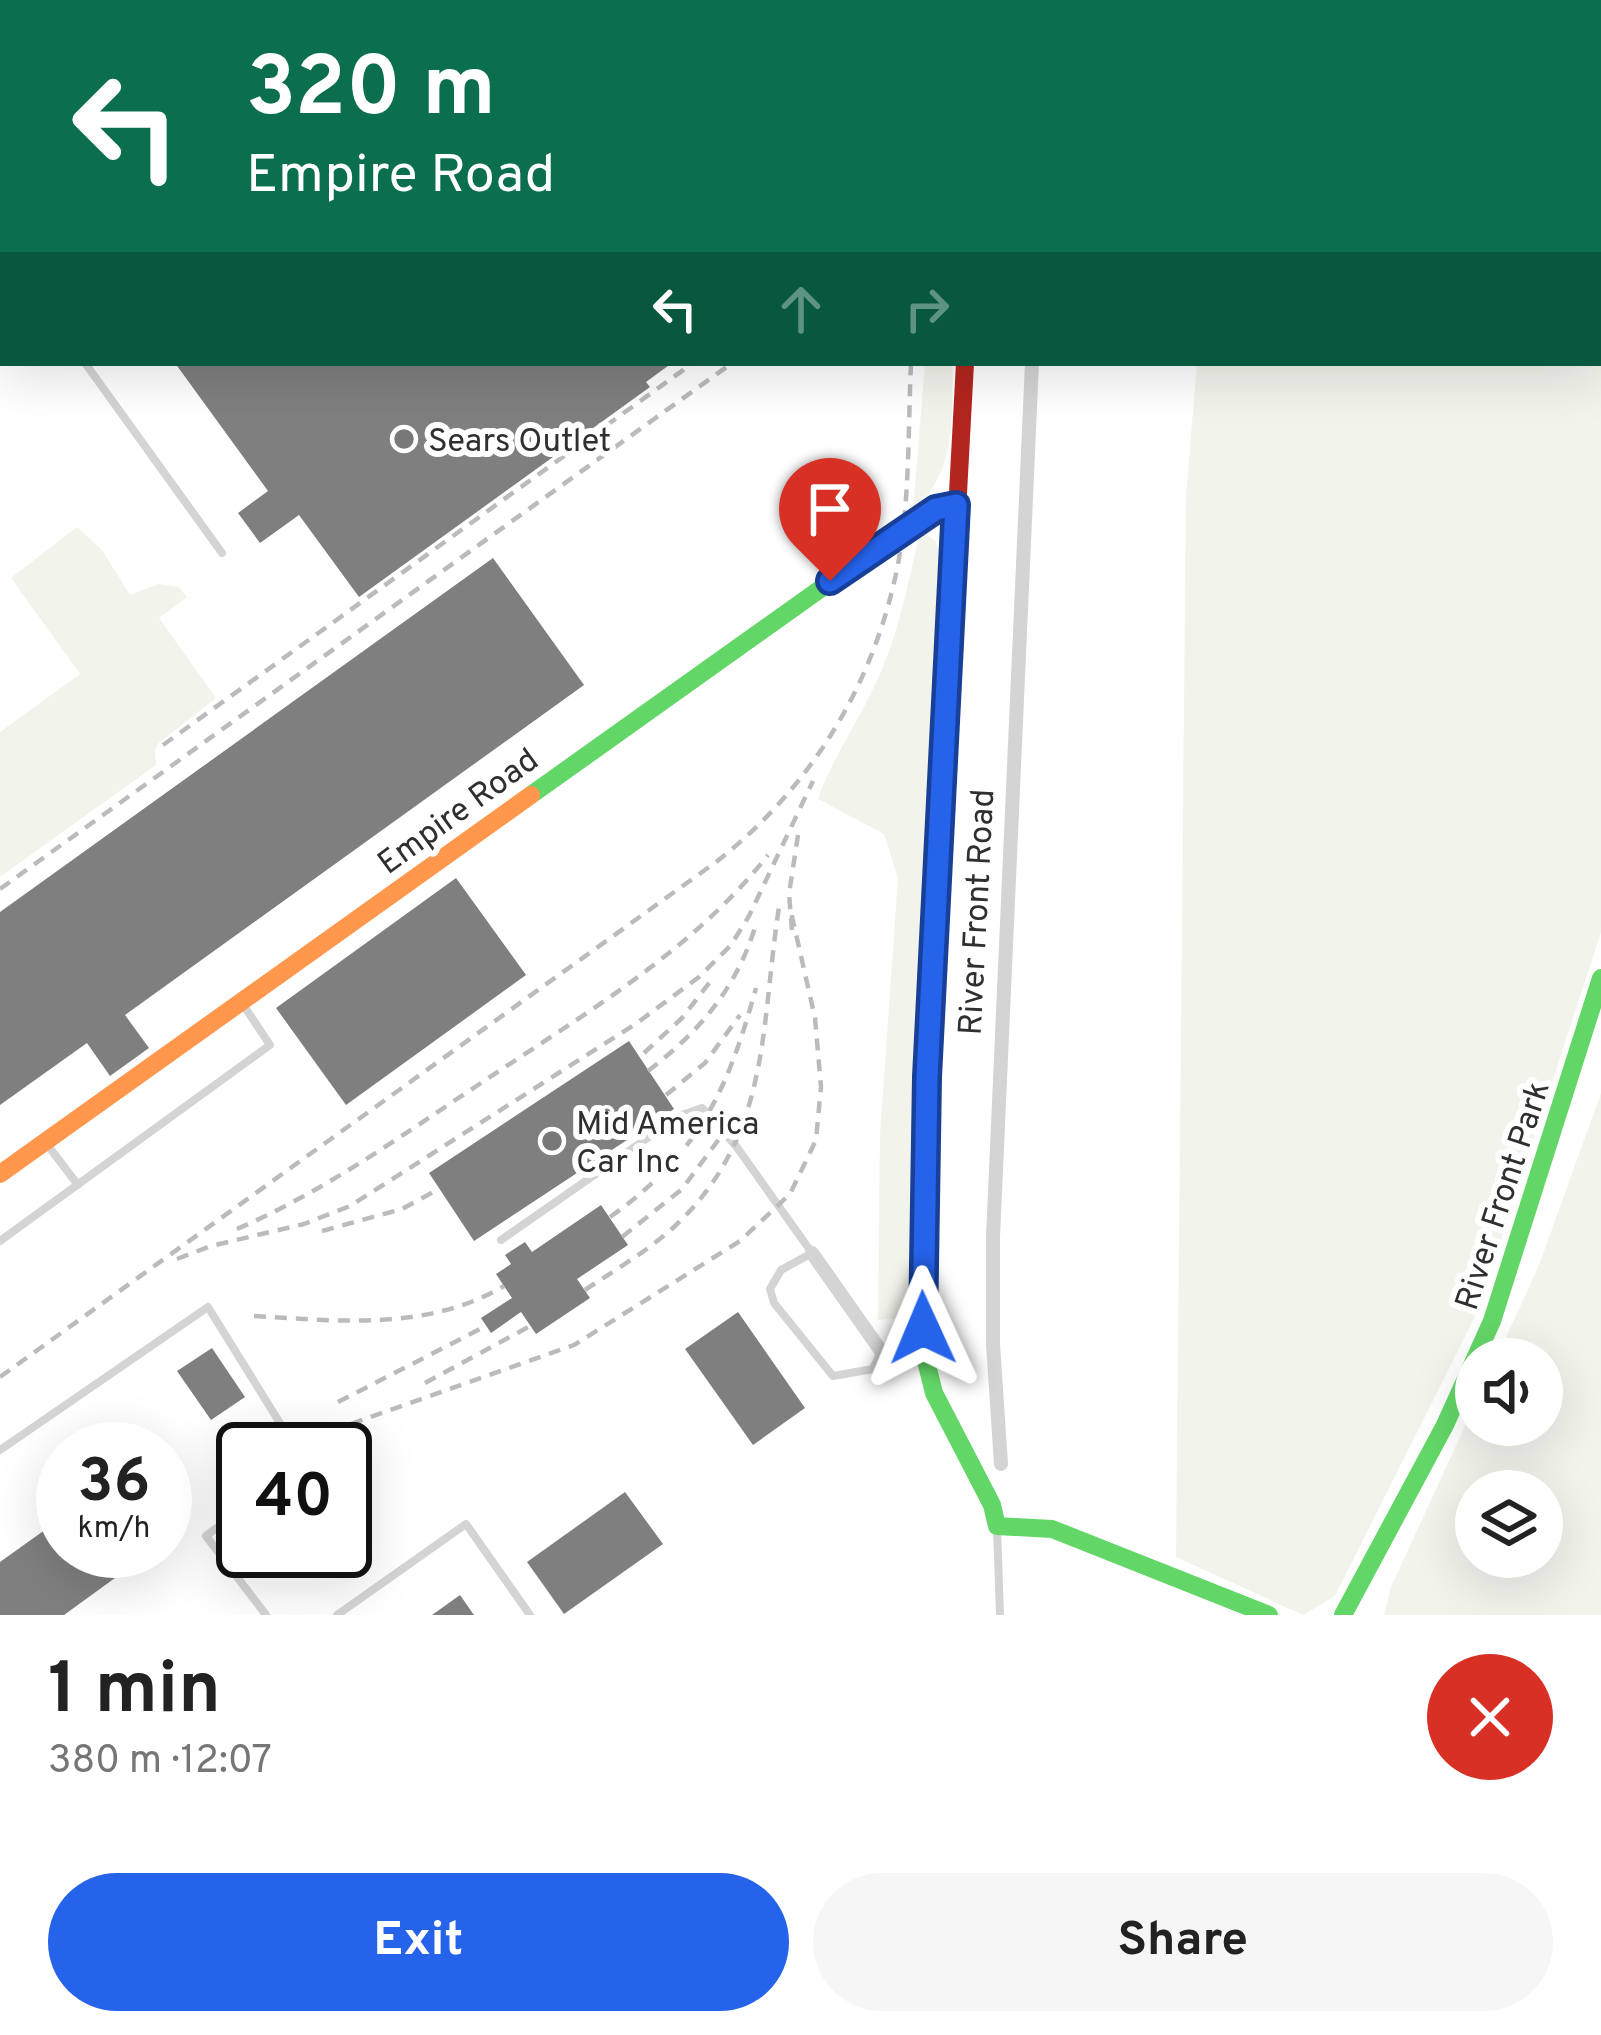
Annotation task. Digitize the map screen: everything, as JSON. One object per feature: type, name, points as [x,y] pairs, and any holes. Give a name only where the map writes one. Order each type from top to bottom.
[{"type":"street","name":"River Front Road","points":[[964,366],[927,1077],[924,1353],[934,1394],[992,1505],[997,1526]]},
{"type":"street","name":"River Front Road","points":[[1001,1465],[993,1237],[1031,366]]},
{"type":"street","name":"Empire Road","points":[[0,1174],[903,530],[936,509],[956,505]]},
{"type":"street","name":"River Front Park","points":[[1342,1615],[1445,1425],[1492,1321],[1601,978]]},
{"type":"street","points":[[812,1253],[881,1351],[924,1353]]},
{"type":"street","points":[[997,1526],[1052,1529],[1269,1615]]},
{"type":"lane","points":[[87,366],[221,553]]},
{"type":"lane","points":[[0,1241],[270,1045],[241,1002]]},
{"type":"lane","points":[[501,1240],[679,1116],[702,1108],[736,1146],[812,1253],[781,1270],[770,1289],[774,1303],[833,1376],[873,1370],[881,1351]]},
{"type":"lane","points":[[45,1142],[78,1184]]},
{"type":"lane","points":[[0,1450],[208,1307],[279,1422]]},
{"type":"lane","points":[[337,1615],[466,1524],[530,1615]]},
{"type":"lane","name":"River Front Road","points":[[997,1526],[1000,1615]]},
{"type":"lane","points":[[238,1578],[266,1615]]},
{"type":"shaded area","points":[[925,366],[953,366],[945,461],[928,495],[913,510]]},
{"type":"shaded area","points":[[1197,366],[1601,366],[1601,932],[1477,1313],[1464,1338],[1455,1338],[1455,1357],[1335,1596],[1303,1615],[1176,1557],[1186,496]]},
{"type":"shaded area","points":[[77,527],[102,550],[130,595],[158,584],[179,587],[187,597],[159,618],[216,698],[159,743],[156,765],[0,877],[0,732],[80,674],[11,578]]},
{"type":"shaded area","points":[[926,534],[943,558],[914,1168],[913,1288],[907,1309],[896,1318],[878,1320],[880,1135],[898,878],[884,834],[818,799],[889,652],[919,536]]},
{"type":"shaded area","points":[[1601,1093],[1601,1615],[1384,1615],[1391,1587],[1456,1446],[1563,1446],[1563,1338],[1506,1338],[1539,1265]]},
{"type":"building","name":"Sears Outlet","points":[[177,366],[668,366],[646,382],[650,387],[359,597],[299,515],[260,543],[238,513],[268,491]]},
{"type":"building","points":[[493,558],[584,685],[125,1015],[149,1048],[110,1076],[87,1043],[0,1105],[0,912]]},
{"type":"building","points":[[456,878],[526,975],[346,1105],[276,1008]]},
{"type":"building","name":"Mid America Car Inc","points":[[629,1041],[674,1109],[474,1241],[429,1173]]},
{"type":"building","name":"Mid America Car Inc","points":[[601,1205],[628,1245],[577,1279],[590,1298],[536,1334],[521,1312],[491,1333],[481,1318],[512,1298],[496,1274],[511,1264],[505,1255],[525,1242],[532,1252]]},
{"type":"building","points":[[738,1312],[805,1408],[753,1445],[685,1349]]},
{"type":"building","points":[[212,1348],[245,1397],[211,1420],[177,1371]]},
{"type":"building","points":[[625,1492],[663,1544],[564,1614],[527,1562]]},
{"type":"building","points":[[36,1536],[36,1578],[115,1578],[64,1615],[0,1615],[0,1562]]},
{"type":"building","points":[[460,1595],[474,1615],[432,1615]]},
{"type":"railway","points":[[163,745],[689,366]]},
{"type":"railway","points":[[0,889],[728,366]]},
{"type":"railway","points":[[0,1377],[716,862],[781,801],[834,730],[873,650],[887,608],[905,514],[911,366]]},
{"type":"railway","points":[[177,1259],[304,1224],[350,1206],[637,1023],[699,977],[731,945],[749,916],[813,781]]},
{"type":"railway","points":[[792,930],[789,894],[798,835]]},
{"type":"railway","points":[[237,1229],[362,1162],[596,1007],[706,922],[768,855]]},
{"type":"railway","points":[[585,1290],[675,1226],[707,1191],[730,1153],[757,1074],[780,901]]},
{"type":"railway","points":[[357,1422],[574,1345],[740,1241],[790,1194],[816,1140],[821,1087],[815,1018],[791,912]]},
{"type":"railway","points":[[648,1071],[714,1006],[738,968],[756,924]]},
{"type":"railway","points":[[644,1053],[682,1018],[713,978]]},
{"type":"railway","points":[[610,1217],[666,1169],[706,1117],[734,1058],[756,988]]},
{"type":"railway","points":[[666,1095],[705,1063],[740,1015]]},
{"type":"railway","points":[[622,1237],[682,1189],[728,1127]]},
{"type":"railway","points":[[322,1231],[402,1209],[439,1189]]},
{"type":"railway","points":[[254,1316],[350,1321],[414,1317],[475,1300],[504,1286]]},
{"type":"railway","points":[[338,1402],[486,1326]]},
{"type":"railway","points":[[425,1383],[530,1326]]},
{"type":"traffic: fast","points":[[531,795],[903,530],[936,509],[955,505]]},
{"type":"traffic: fast","points":[[1343,1615],[1445,1425],[1492,1321],[1601,978]]},
{"type":"traffic: fast","points":[[930,1014],[924,1353],[934,1393],[992,1505],[997,1526],[1052,1529],[1269,1615]]},
{"type":"traffic: slow","points":[[0,1174],[531,795]]},
{"type":"traffic: jam","points":[[930,1014],[965,366]]},
{"type":"place","name":"Sears Outlet","points":[[404,439]]},
{"type":"place","name":"Mid America Car Inc","points":[[552,1141]]},
{"type":"route","points":[[830,581],[936,509],[956,505],[927,1077],[923,1328]]}]
